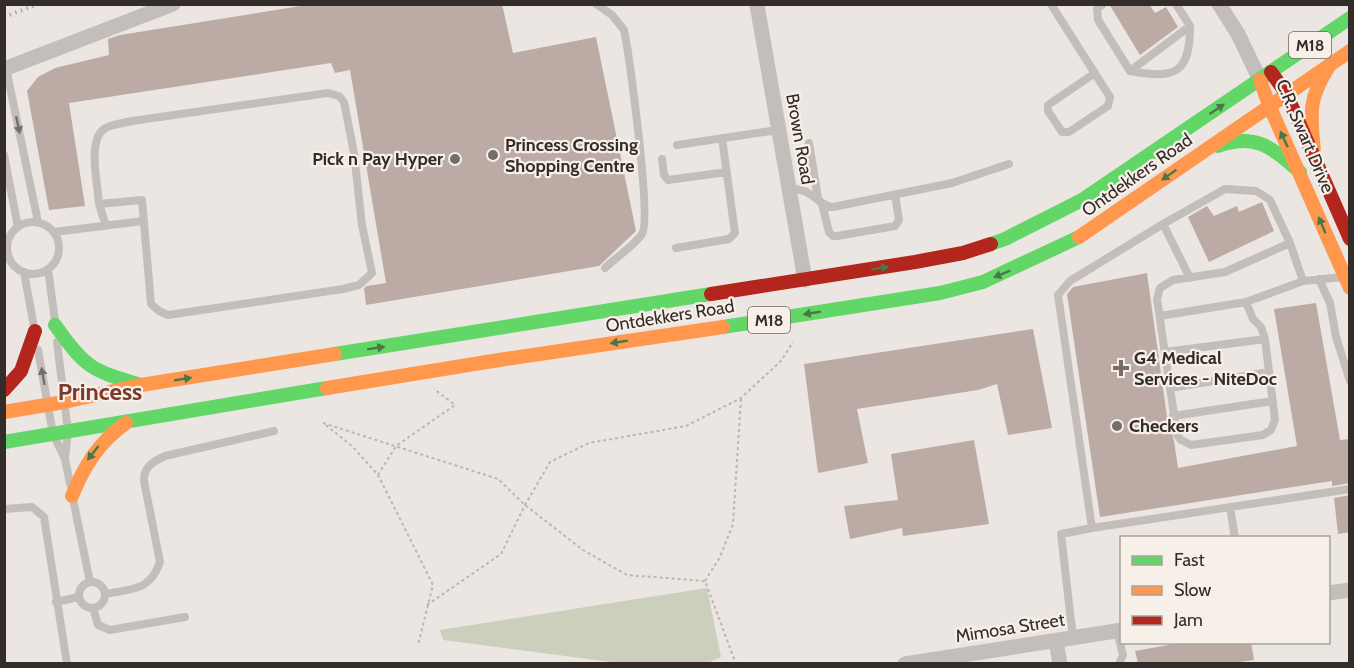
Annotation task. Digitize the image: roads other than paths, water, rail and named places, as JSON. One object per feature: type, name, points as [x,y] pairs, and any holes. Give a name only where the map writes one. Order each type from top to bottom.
[{"type":"main road","name":"Ontdekkers Road","points":[[4,412],[141,385],[963,253],[1005,238],[1082,200],[1350,18]]},
{"type":"main road","name":"Ontdekkers Road","points":[[4,442],[505,359],[940,293],[983,282],[1072,242],[1350,51]]},
{"type":"main road","points":[[1314,152],[1310,103],[1320,80],[1333,62]]},
{"type":"main road","name":"C.R. Swart Drive","points":[[1265,76],[1286,93],[1314,152],[1350,239]]},
{"type":"main road","name":"C.R. Swart Drive","points":[[1265,76],[1269,105],[1348,281]]},
{"type":"main road","points":[[1197,155],[1230,140],[1253,139],[1274,151],[1300,172]]},
{"type":"main road","points":[[55,325],[77,356],[86,363],[112,376],[141,385]]},
{"type":"main road","points":[[4,390],[18,378],[23,369],[35,331]]},
{"type":"main road","points":[[72,496],[94,451],[128,421]]},
{"type":"street","points":[[5,68],[173,4]]},
{"type":"street","name":"C.R. Swart Drive","points":[[1219,4],[1265,76]]},
{"type":"street","name":"Brown Road","points":[[756,5],[805,280]]},
{"type":"street","points":[[1330,593],[1350,590]]},
{"type":"street","name":"Mimosa Street","points":[[905,663],[1119,631]]},
{"type":"street","points":[[1056,641],[1060,663]]},
{"type":"lane","points":[[596,4],[612,15],[624,30],[644,185],[645,225],[643,234],[605,268]]},
{"type":"lane","points":[[1052,4],[1110,97],[1111,102],[1069,132],[1062,132],[1048,111],[1048,105],[1095,73]]},
{"type":"lane","points":[[1102,4],[1097,9],[1098,20],[1131,71],[1158,75],[1169,74],[1177,69],[1188,54],[1190,26],[1176,4]]},
{"type":"lane","points":[[1131,71],[1190,26]]},
{"type":"lane","points":[[5,68],[38,222]]},
{"type":"lane","points":[[99,204],[142,200],[151,304],[168,315],[343,289],[359,285],[372,273],[362,225],[354,153],[344,102],[339,96],[328,93],[107,127],[99,133],[94,150],[99,204],[106,226]]},
{"type":"lane","points":[[677,145],[778,130]]},
{"type":"lane","points":[[676,248],[729,238],[735,233],[722,138]]},
{"type":"lane","points":[[809,143],[820,201],[829,232],[833,236],[896,226],[899,220],[895,195]]},
{"type":"lane","points":[[4,155],[18,227]]},
{"type":"lane","points":[[662,159],[664,175],[668,180],[727,172]]},
{"type":"lane","points":[[789,189],[803,190],[832,207],[952,183],[1009,164]]},
{"type":"lane","points":[[1092,528],[1058,295],[1070,281],[1225,189],[1256,190],[1270,200],[1290,243],[1303,281]]},
{"type":"lane","points":[[54,232],[143,221]]},
{"type":"lane","points":[[38,222],[54,232],[59,248],[58,256],[48,269],[32,274],[8,262],[9,239],[18,227],[38,222]]},
{"type":"lane","points":[[1163,224],[1190,278]]},
{"type":"lane","points":[[1246,302],[1253,319],[1261,327],[1265,339],[1274,425],[1263,435],[1191,445],[1177,435],[1173,416],[1157,299],[1160,288],[1173,280],[1226,272],[1290,243]]},
{"type":"lane","points":[[48,269],[68,431],[65,459]]},
{"type":"lane","points":[[24,272],[53,434],[65,459],[90,582]]},
{"type":"lane","points":[[1160,316],[1246,302],[1303,281],[1319,279],[1348,281]]},
{"type":"lane","points":[[1319,279],[1330,303],[1336,337],[1350,381]]},
{"type":"lane","points":[[1165,352],[1265,339]]},
{"type":"lane","points":[[1170,387],[1269,372]]},
{"type":"lane","points":[[1173,416],[1273,400]]},
{"type":"lane","points":[[105,594],[148,583],[160,562],[144,481],[147,468],[165,456],[273,432]]},
{"type":"lane","points":[[1072,638],[1061,534],[1350,489]]},
{"type":"lane","points":[[4,509],[32,507],[44,517],[67,663]]},
{"type":"lane","points":[[1230,507],[1235,536]]},
{"type":"lane","points":[[90,582],[100,585],[105,594],[102,603],[93,608],[84,606],[79,597],[82,587],[90,582]]},
{"type":"lane","points":[[56,602],[79,597]]},
{"type":"lane","points":[[93,608],[98,625],[110,630],[185,616]]},
{"type":"lane","points":[[1119,663],[1124,655],[1122,644]]},
{"type":"railway","points":[[4,17],[38,4]]},
{"type":"place","name":"Princess Crossing Shopping Centre","points":[[493,155]]},
{"type":"place","name":"Pick n Pay Hyper","points":[[455,159]]},
{"type":"place","name":"G4 Medical Services - NiteDoc","points":[[1121,368]]},
{"type":"place","name":"Checkers","points":[[1117,426]]},
{"type":"district","name":"Princess","points":[[100,392]]}]
